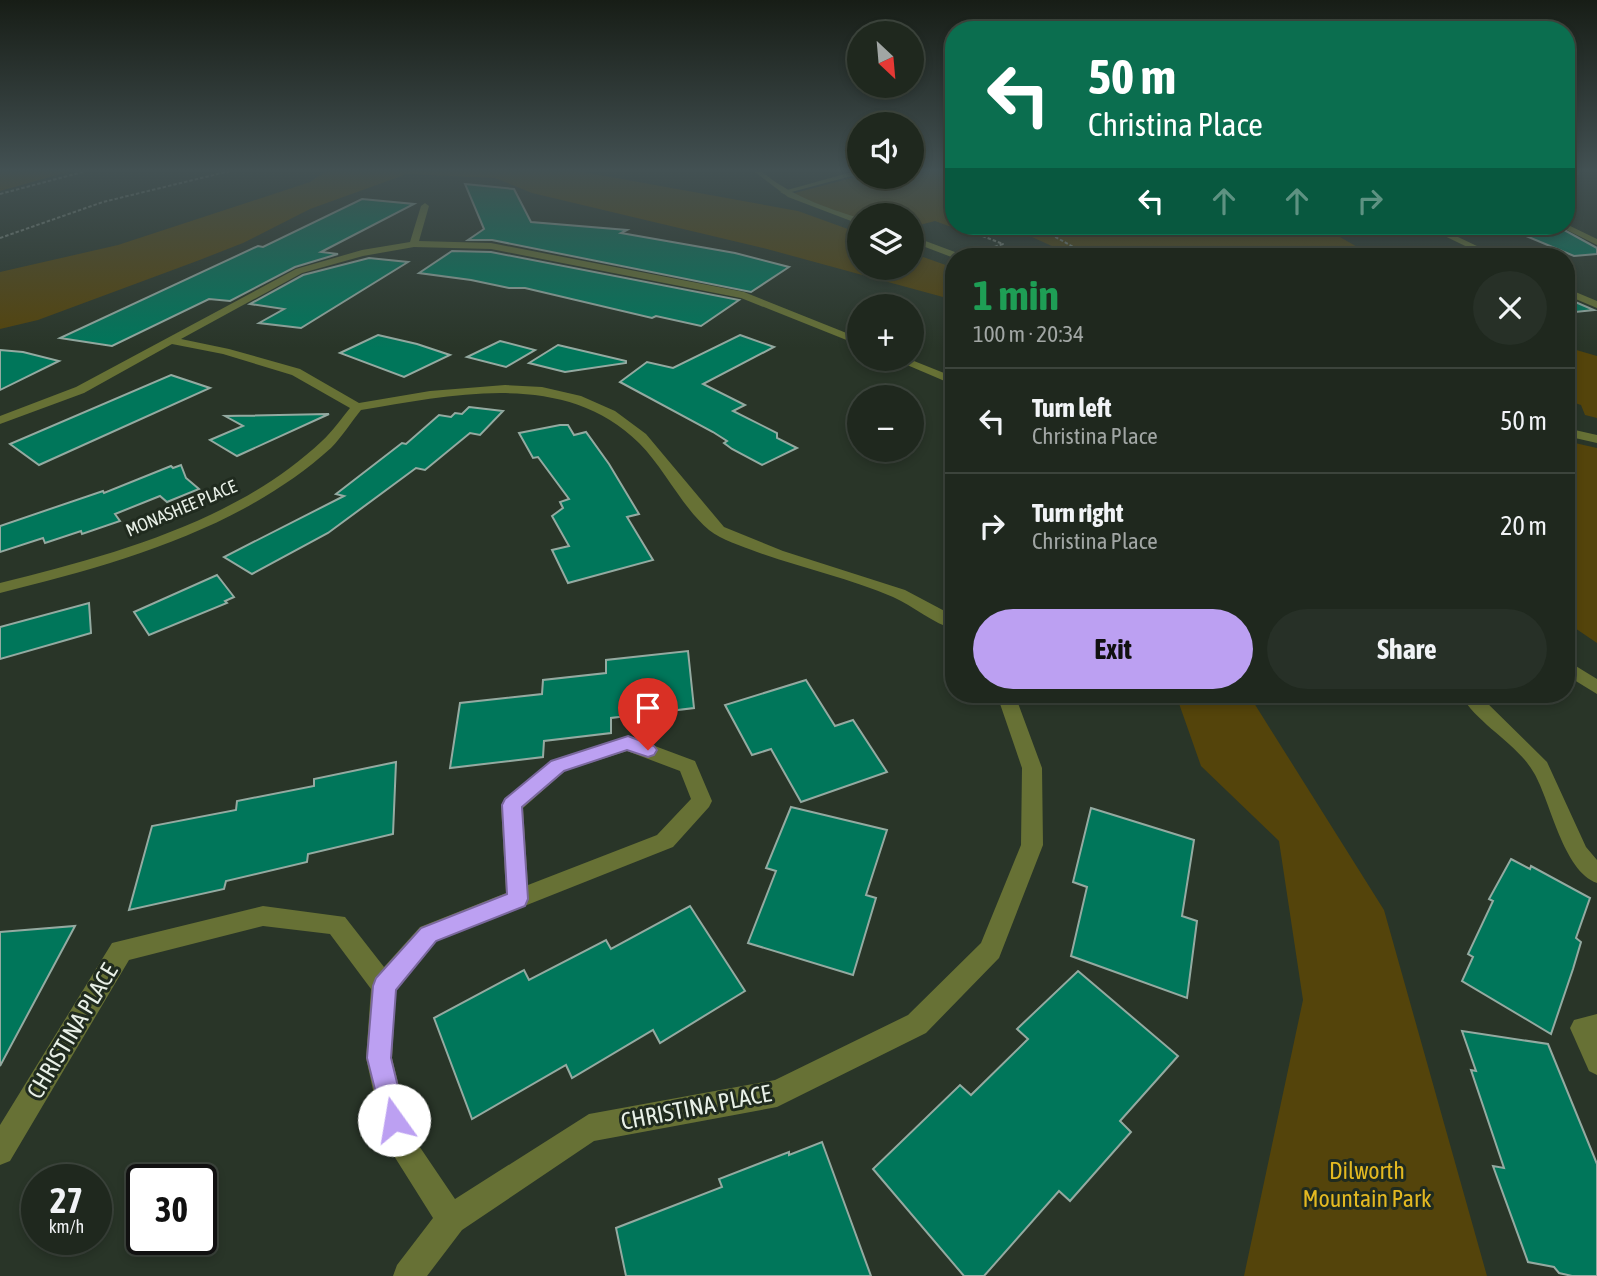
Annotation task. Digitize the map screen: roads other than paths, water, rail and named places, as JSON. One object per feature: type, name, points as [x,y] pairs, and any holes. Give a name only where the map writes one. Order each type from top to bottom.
[{"type":"street","points":[[414,244],[418,230]]},
{"type":"street","points":[[1575,232],[1597,242]]},
{"type":"street","points":[[1447,235],[1476,248]]},
{"type":"street","points":[[924,243],[945,250]]},
{"type":"street","points":[[0,420],[79,390],[299,271],[362,253],[414,244],[491,246],[744,295],[847,337]]},
{"type":"street","points":[[1575,295],[1597,305]]},
{"type":"street","points":[[172,341],[225,351],[296,372],[357,407],[474,388],[524,389],[570,396],[609,412],[641,437],[715,528],[751,545],[867,582],[930,607],[945,618]]},
{"type":"street","points":[[924,369],[945,377]]},
{"type":"street","name":"MONASHEE PLACE","points":[[0,589],[83,568],[176,534],[245,504],[295,470],[343,430],[357,407]]},
{"type":"street","points":[[1575,434],[1597,439]]},
{"type":"street","points":[[1575,672],[1597,688]]},
{"type":"street","name":"CHRISTINA PLACE","points":[[408,1276],[451,1219],[589,1128],[777,1093],[916,1024],[990,950],[1032,845],[1032,768],[1009,703]]},
{"type":"street","points":[[451,1219],[398,1140],[379,1058],[384,986],[428,934],[518,899],[665,841],[702,802],[688,766],[628,743],[558,766],[512,805],[518,899]]},
{"type":"street","name":"CHRISTINA PLACE","points":[[0,1151],[121,951],[263,916],[337,924],[384,986]]},
{"type":"lane","points":[[1477,703],[1541,768],[1578,852],[1597,874]]},
{"type":"lane","points":[[1597,1025],[1581,1028],[1597,1063]]},
{"type":"park label","name":"Dilworth Mountain Park","points":[[1367,1184]]}]
